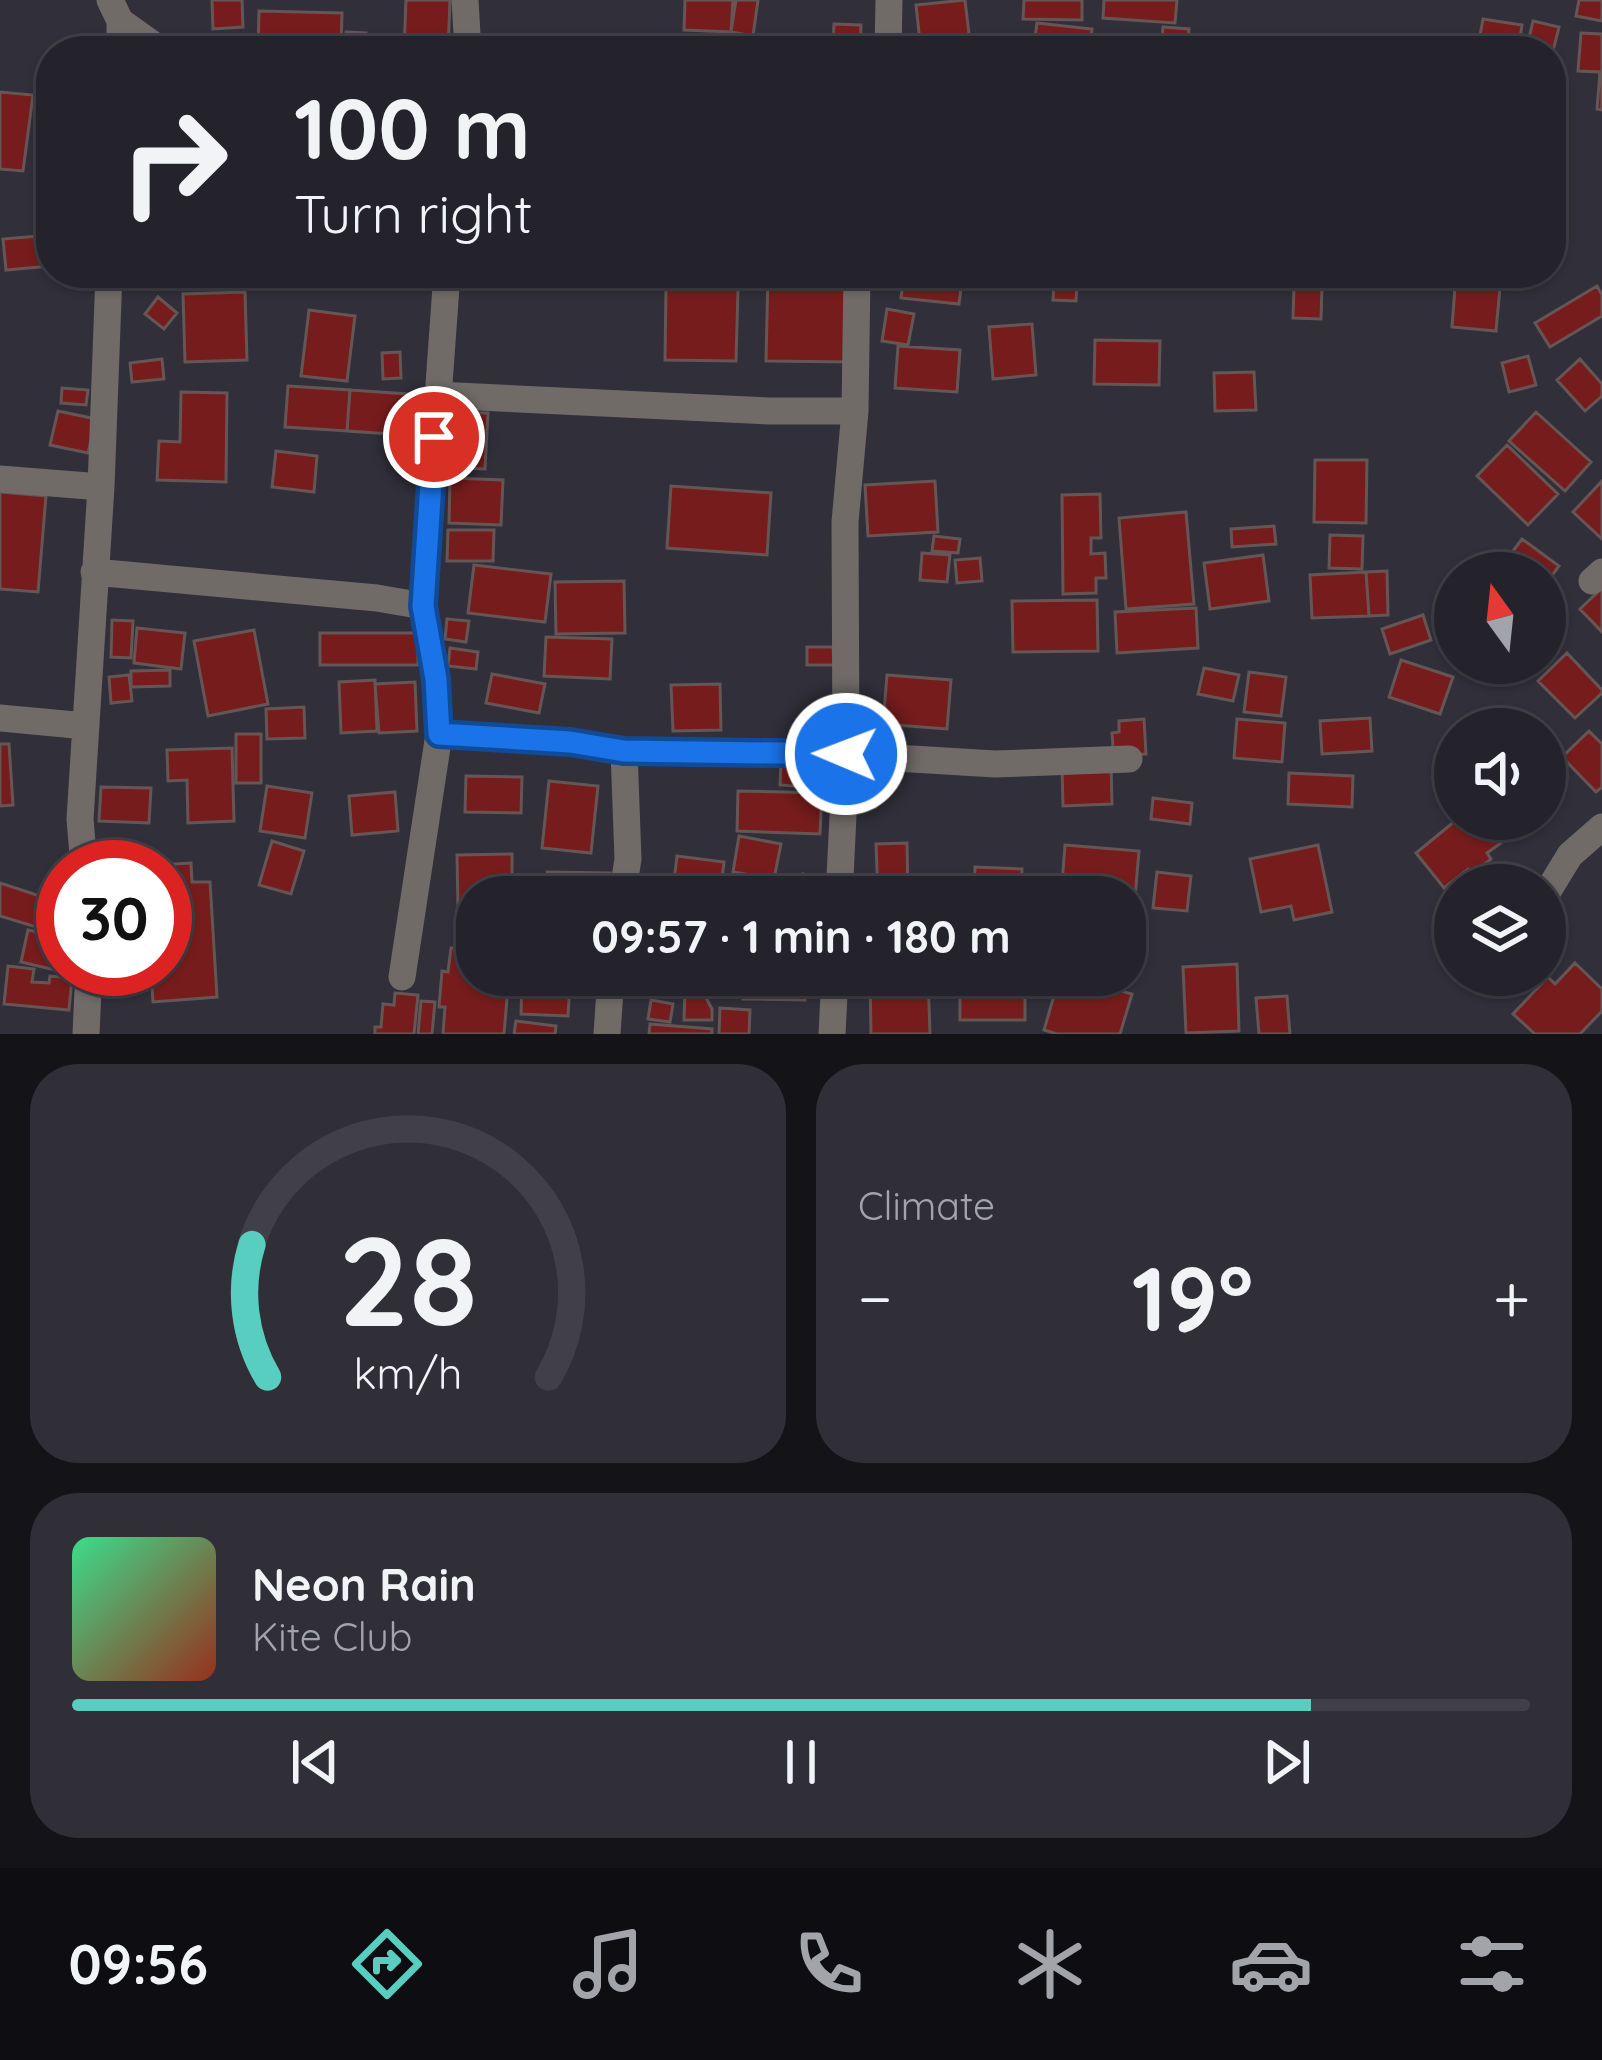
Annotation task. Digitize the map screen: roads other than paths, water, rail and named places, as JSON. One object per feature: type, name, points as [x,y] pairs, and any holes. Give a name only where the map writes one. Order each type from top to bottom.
[{"type":"street","points":[[465,0],[467,36]]},
{"type":"street","points":[[889,36],[890,0]]},
{"type":"street","points":[[115,11],[144,36]]},
{"type":"street","points":[[82,840],[108,288]]},
{"type":"street","points":[[402,977],[439,734],[436,679],[423,606],[446,288]]},
{"type":"street","points":[[840,876],[846,754],[845,521],[856,410],[857,288]]},
{"type":"street","points":[[437,395],[769,411],[856,410]]},
{"type":"street","points":[[0,479],[100,487]]},
{"type":"street","points":[[94,572],[423,606]]},
{"type":"street","points":[[0,718],[86,726]]},
{"type":"street","points":[[439,734],[570,742],[624,751],[846,754],[995,764],[1129,759]]},
{"type":"street","points":[[624,751],[625,876]]},
{"type":"street","points":[[1565,864],[1602,827]]},
{"type":"street","points":[[86,1034],[88,996]]},
{"type":"street","points":[[607,1034],[610,996]]},
{"type":"street","points":[[832,1034],[834,996]]}]
